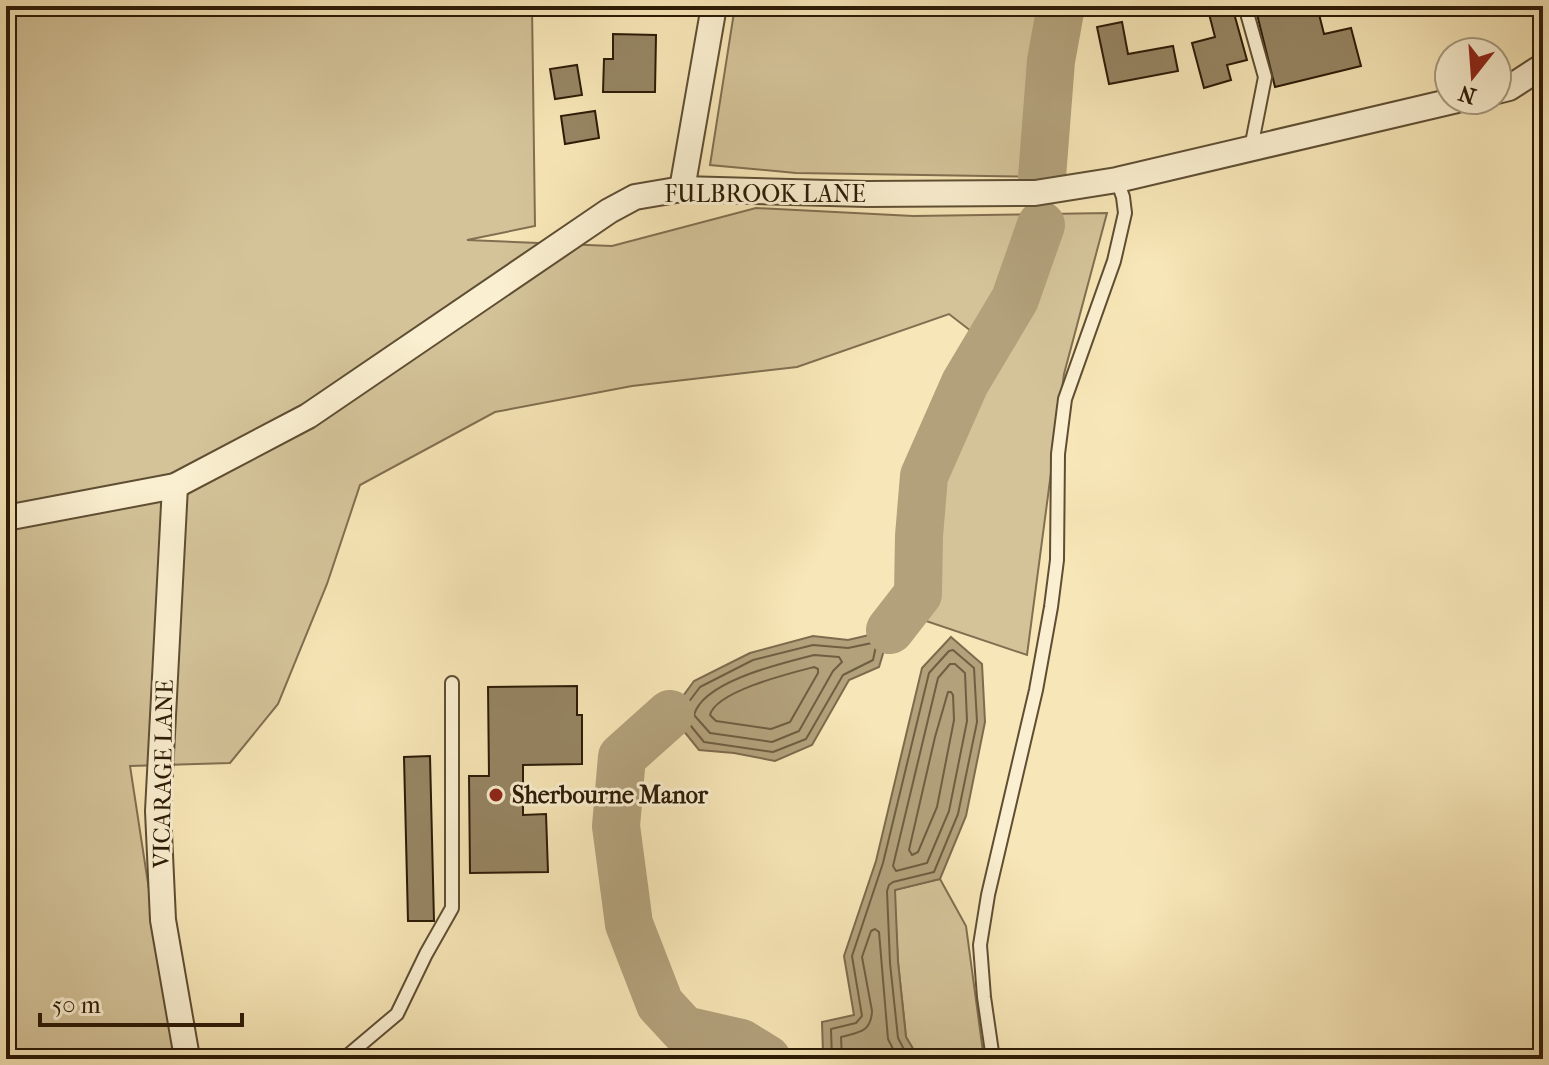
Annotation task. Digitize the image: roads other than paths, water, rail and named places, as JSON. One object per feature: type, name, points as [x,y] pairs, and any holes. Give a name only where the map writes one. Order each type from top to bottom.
[{"type":"street","points":[[682,189],[714,6]]},
{"type":"street","points":[[1513,85],[1543,66]]},
{"type":"street","name":"FULBROOK LANE","points":[[6,518],[175,486],[308,416],[609,211],[635,197],[682,189],[867,194],[1035,193],[1117,180],[1433,106]]},
{"type":"street","name":"VICARAGE LANE","points":[[175,486],[158,811],[163,920],[189,1059]]},
{"type":"lane","points":[[1245,6],[1265,77],[1251,148]]},
{"type":"lane","points":[[993,1059],[980,945],[988,895],[1036,690],[1051,607],[1057,560],[1058,454],[1065,399],[1123,227],[1123,197],[1117,180]]},
{"type":"lane","points":[[335,1059],[346,1057],[397,1014],[452,908],[452,683]]},
{"type":"water","points":[[890,630],[879,667],[849,680],[812,745],[775,761],[699,750],[670,714],[694,681],[750,653],[813,636],[848,640]]},
{"type":"water","points":[[951,637],[982,664],[985,722],[966,816],[940,879],[895,890],[906,1037],[919,1059],[825,1059],[822,1022],[854,1015],[844,956],[876,861],[922,668]]},
{"type":"waterway","points":[[1042,177],[1051,61],[1061,6]]},
{"type":"waterway","points":[[890,630],[918,594],[924,476],[965,383],[1015,299],[1041,225]]},
{"type":"waterway","points":[[670,714],[622,757],[616,826],[629,924],[660,1004],[684,1030],[741,1043],[767,1059]]},
{"type":"place","name":"Sherbourne Manor","points":[[496,795]]}]
